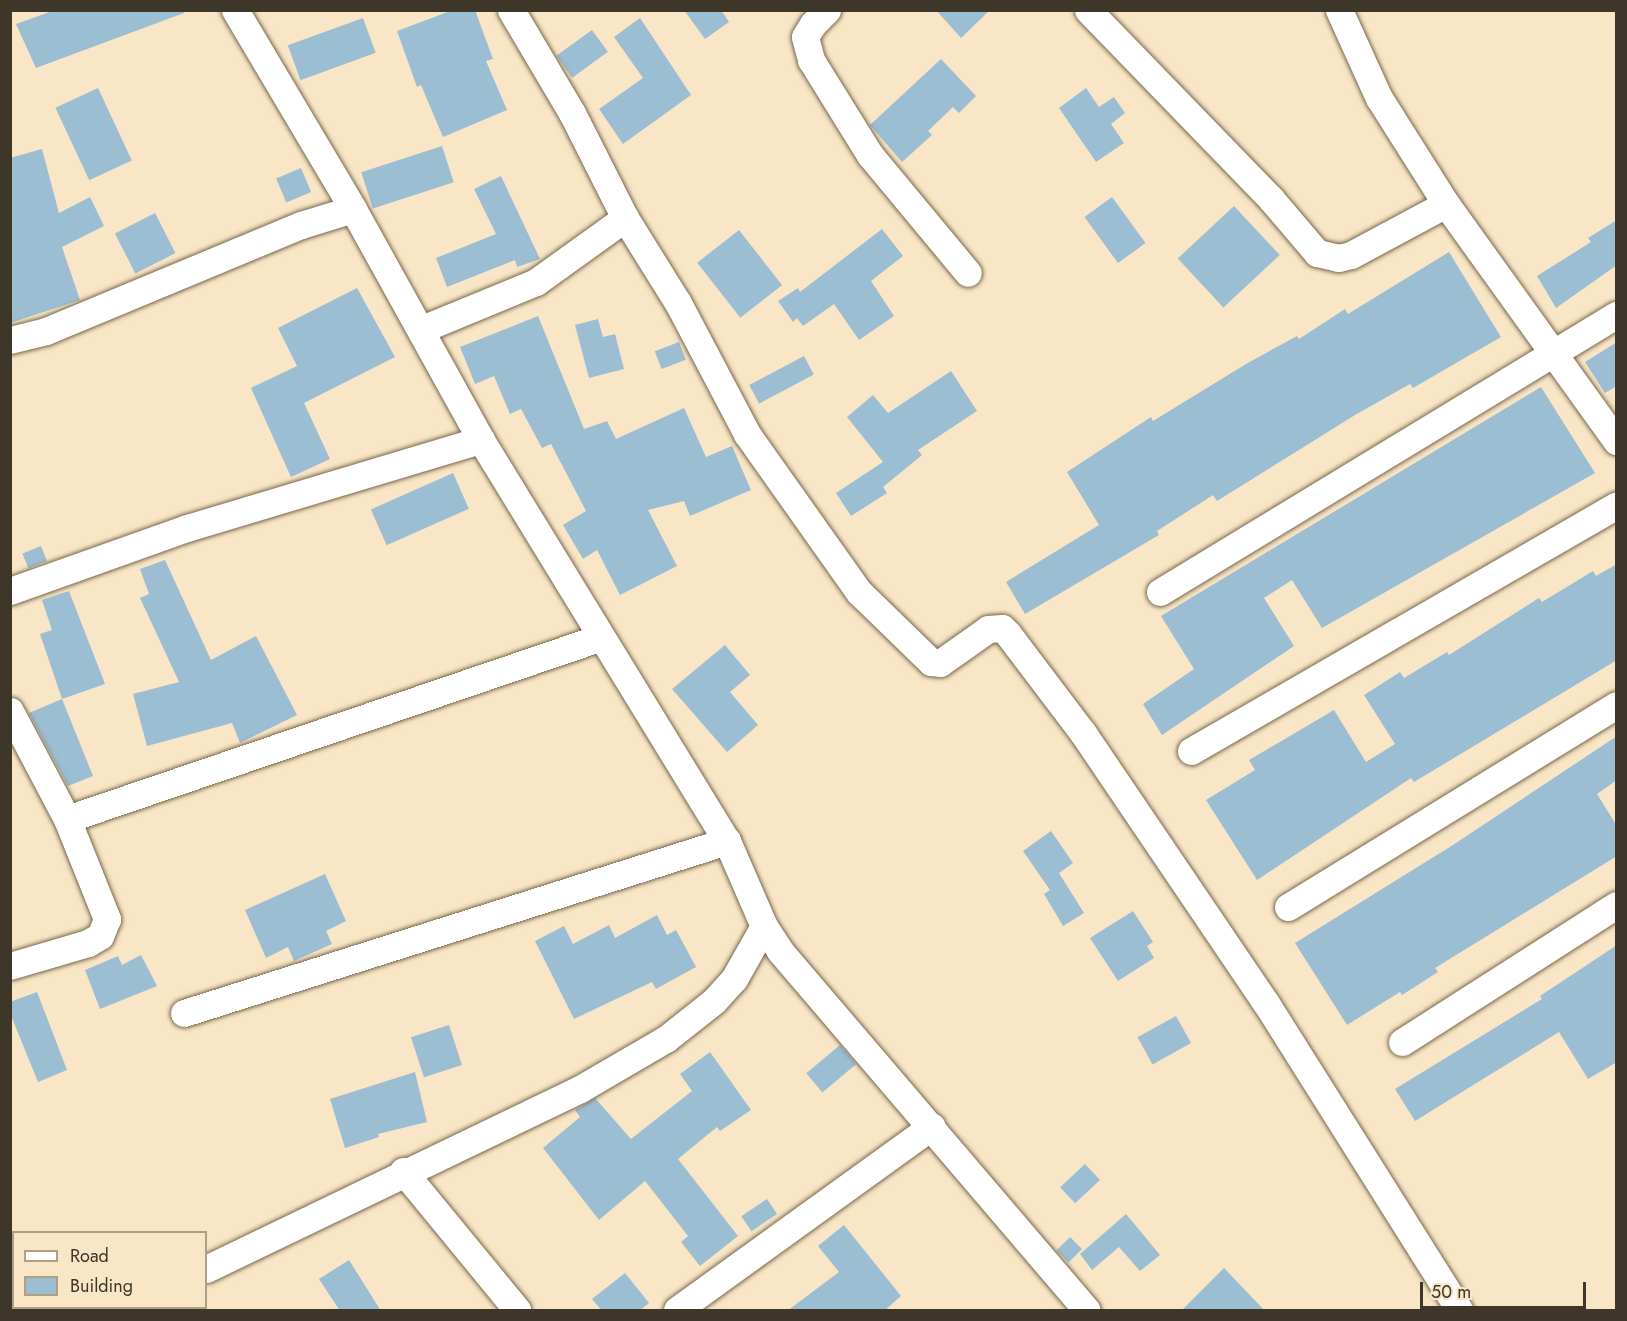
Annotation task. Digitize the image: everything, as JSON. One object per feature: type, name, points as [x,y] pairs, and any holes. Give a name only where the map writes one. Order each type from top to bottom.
[{"type":"street","points":[[235,10],[422,329],[481,440],[599,638],[727,841],[764,926],[780,951],[932,1126],[1081,1308]]},
{"type":"street","points":[[511,10],[572,113],[626,218],[678,303],[747,434],[859,592],[887,624],[931,662],[940,663],[994,627],[1002,628],[1083,733],[1266,1003],[1459,1311]]},
{"type":"street","points":[[827,10],[805,37],[811,60],[870,155],[968,273]]},
{"type":"street","points":[[1088,10],[1271,199],[1317,253],[1338,258],[1351,255],[1446,204]]},
{"type":"street","points":[[1339,10],[1379,98],[1446,204],[1556,353],[1617,441]]},
{"type":"street","points":[[10,340],[46,331],[301,225],[353,209]]},
{"type":"street","points":[[422,329],[536,282],[626,218]]},
{"type":"street","points":[[1160,592],[1617,315]]},
{"type":"street","points":[[10,591],[187,528],[481,440]]},
{"type":"street","points":[[1191,751],[1617,506]]},
{"type":"street","points":[[67,819],[599,638]]},
{"type":"street","points":[[1288,907],[1617,705]]},
{"type":"street","points":[[10,711],[67,819],[107,919],[100,936],[88,943],[10,966]]},
{"type":"street","points":[[184,1013],[727,841]]},
{"type":"street","points":[[1402,1042],[1617,905]]},
{"type":"street","points":[[207,1269],[403,1171],[580,1089],[666,1039],[714,1001],[734,979],[764,926]]},
{"type":"street","points":[[677,1311],[932,1126]]},
{"type":"street","points":[[403,1171],[517,1311]]},
{"type":"building","points":[[55,10],[184,10],[184,13],[36,68],[16,24]]},
{"type":"building","points":[[453,10],[475,10],[493,59],[486,61],[507,110],[443,137],[421,85],[417,87],[397,31]]},
{"type":"building","points":[[684,10],[721,10],[729,22],[705,39]]},
{"type":"building","points":[[936,10],[990,10],[961,38]]},
{"type":"building","points":[[363,18],[376,53],[300,80],[288,45]]},
{"type":"building","points":[[640,18],[691,95],[623,144],[599,109],[643,78],[614,37]]},
{"type":"building","points":[[592,30],[608,52],[572,78],[556,56]]},
{"type":"building","points":[[941,59],[976,96],[959,113],[953,107],[928,131],[932,135],[902,162],[870,125]]},
{"type":"building","points":[[98,88],[132,161],[89,180],[55,108]]},
{"type":"building","points":[[1086,88],[1099,107],[1114,97],[1125,113],[1111,124],[1124,143],[1096,162],[1059,108]]},
{"type":"building","points":[[442,146],[454,182],[373,208],[361,172]]},
{"type":"building","points":[[42,149],[59,213],[90,197],[104,226],[62,247],[80,300],[10,323],[10,158]]},
{"type":"building","points":[[301,168],[311,192],[286,202],[276,179]]},
{"type":"building","points":[[501,176],[540,259],[517,267],[515,260],[447,287],[436,258],[496,234],[474,189]]},
{"type":"building","points":[[1112,197],[1146,243],[1118,263],[1084,217]]},
{"type":"building","points":[[1234,206],[1280,255],[1223,308],[1178,259]]},
{"type":"building","points":[[155,213],[175,253],[135,274],[115,233]]},
{"type":"building","points":[[1617,220],[1617,265],[1556,308],[1537,276],[1591,242],[1588,238]]},
{"type":"building","points":[[882,229],[903,256],[871,281],[894,316],[859,340],[834,304],[803,326],[797,318],[793,322],[778,301],[798,288],[800,292]]},
{"type":"building","points":[[739,230],[782,285],[740,318],[697,263]]},
{"type":"building","points":[[1449,252],[1501,337],[1413,388],[1410,384],[1355,415],[1217,501],[1213,495],[1157,531],[1159,535],[1025,614],[1006,582],[1099,525],[1067,472],[1151,417],[1153,421],[1246,364],[1297,336],[1299,339],[1345,309],[1348,314]]},
{"type":"building","points":[[357,288],[395,357],[304,403],[330,459],[291,477],[251,388],[297,366],[278,328]]},
{"type":"building","points":[[538,316],[584,429],[607,421],[616,439],[684,408],[706,457],[732,446],[751,490],[690,516],[684,501],[648,510],[677,566],[620,595],[597,550],[583,559],[563,525],[586,511],[551,444],[542,448],[521,409],[510,414],[494,376],[475,384],[460,347]]},
{"type":"building","points":[[598,319],[603,337],[615,334],[624,369],[589,378],[575,325]]},
{"type":"building","points":[[679,342],[686,360],[662,369],[655,351]]},
{"type":"building","points":[[1617,342],[1617,386],[1605,393],[1585,362]]},
{"type":"building","points":[[804,356],[814,375],[759,404],[749,385]]},
{"type":"building","points":[[951,371],[977,411],[918,450],[922,455],[883,487],[887,493],[851,516],[836,493],[883,462],[847,417],[873,395],[888,413]]},
{"type":"building","points":[[1541,387],[1595,473],[1322,628],[1292,580],[1264,598],[1294,646],[1162,735],[1143,704],[1194,669],[1161,616]]},
{"type":"building","points":[[453,473],[469,509],[387,545],[371,510]]},
{"type":"building","points":[[41,546],[47,561],[28,568],[22,553]]},
{"type":"building","points":[[165,560],[211,660],[256,636],[297,715],[240,743],[232,723],[147,746],[133,694],[179,682],[140,598],[149,594],[140,569]]},
{"type":"building","points":[[1617,564],[1617,660],[1414,782],[1411,778],[1257,880],[1206,800],[1255,770],[1249,760],[1334,710],[1366,762],[1395,744],[1364,695],[1400,672],[1404,678],[1447,652],[1449,655],[1539,598],[1542,602],[1593,571],[1596,576]]},
{"type":"building","points":[[69,591],[105,684],[62,699],[40,634],[52,630],[42,600]]},
{"type":"building","points":[[725,645],[750,675],[730,692],[758,725],[727,752],[672,689]]},
{"type":"building","points":[[62,699],[93,776],[68,786],[29,713]]},
{"type":"building","points":[[1617,736],[1617,780],[1597,794],[1617,826],[1617,856],[1435,968],[1438,972],[1402,995],[1400,992],[1347,1025],[1295,943],[1453,845]]},
{"type":"building","points":[[1051,831],[1073,863],[1059,873],[1084,913],[1063,926],[1044,894],[1050,890],[1023,851]]},
{"type":"building","points":[[325,874],[346,921],[326,931],[332,944],[294,961],[288,947],[266,958],[245,910]]},
{"type":"building","points":[[1133,911],[1153,942],[1147,946],[1154,958],[1118,981],[1090,938]]},
{"type":"building","points":[[657,915],[667,935],[676,930],[696,967],[656,989],[652,982],[574,1019],[535,941],[564,926],[573,944],[609,925],[615,938]]},
{"type":"building","points":[[1617,945],[1617,1062],[1588,1079],[1559,1032],[1415,1121],[1395,1089],[1542,999],[1540,996]]},
{"type":"building","points":[[141,955],[157,986],[100,1009],[85,970],[118,956],[122,965]]},
{"type":"building","points":[[37,992],[67,1070],[38,1082],[10,1013],[10,1002]]},
{"type":"building","points":[[1176,1016],[1191,1043],[1153,1064],[1138,1037]]},
{"type":"building","points":[[449,1025],[462,1065],[424,1077],[411,1037]]},
{"type":"building","points":[[840,1045],[856,1064],[822,1092],[806,1073]]},
{"type":"building","points":[[710,1052],[751,1110],[720,1131],[717,1127],[678,1159],[738,1236],[700,1266],[681,1242],[688,1236],[645,1181],[599,1220],[543,1148],[580,1117],[575,1110],[595,1098],[631,1139],[692,1091],[680,1074]]},
{"type":"building","points":[[415,1072],[427,1122],[378,1134],[379,1137],[345,1148],[330,1099]]},
{"type":"building","points":[[1085,1164],[1100,1180],[1075,1203],[1060,1187]]},
{"type":"building","points":[[767,1199],[777,1214],[751,1231],[741,1216]]},
{"type":"building","points":[[1126,1214],[1160,1255],[1140,1271],[1119,1247],[1092,1270],[1080,1254]]},
{"type":"building","points":[[844,1225],[901,1296],[884,1311],[787,1311],[839,1272],[818,1246]]},
{"type":"building","points":[[1070,1237],[1082,1249],[1069,1262],[1057,1250]]},
{"type":"building","points":[[349,1260],[381,1311],[340,1311],[319,1279]]},
{"type":"building","points":[[1224,1268],[1265,1311],[1181,1311]]},
{"type":"building","points":[[625,1273],[649,1303],[639,1311],[602,1311],[592,1299]]}]
